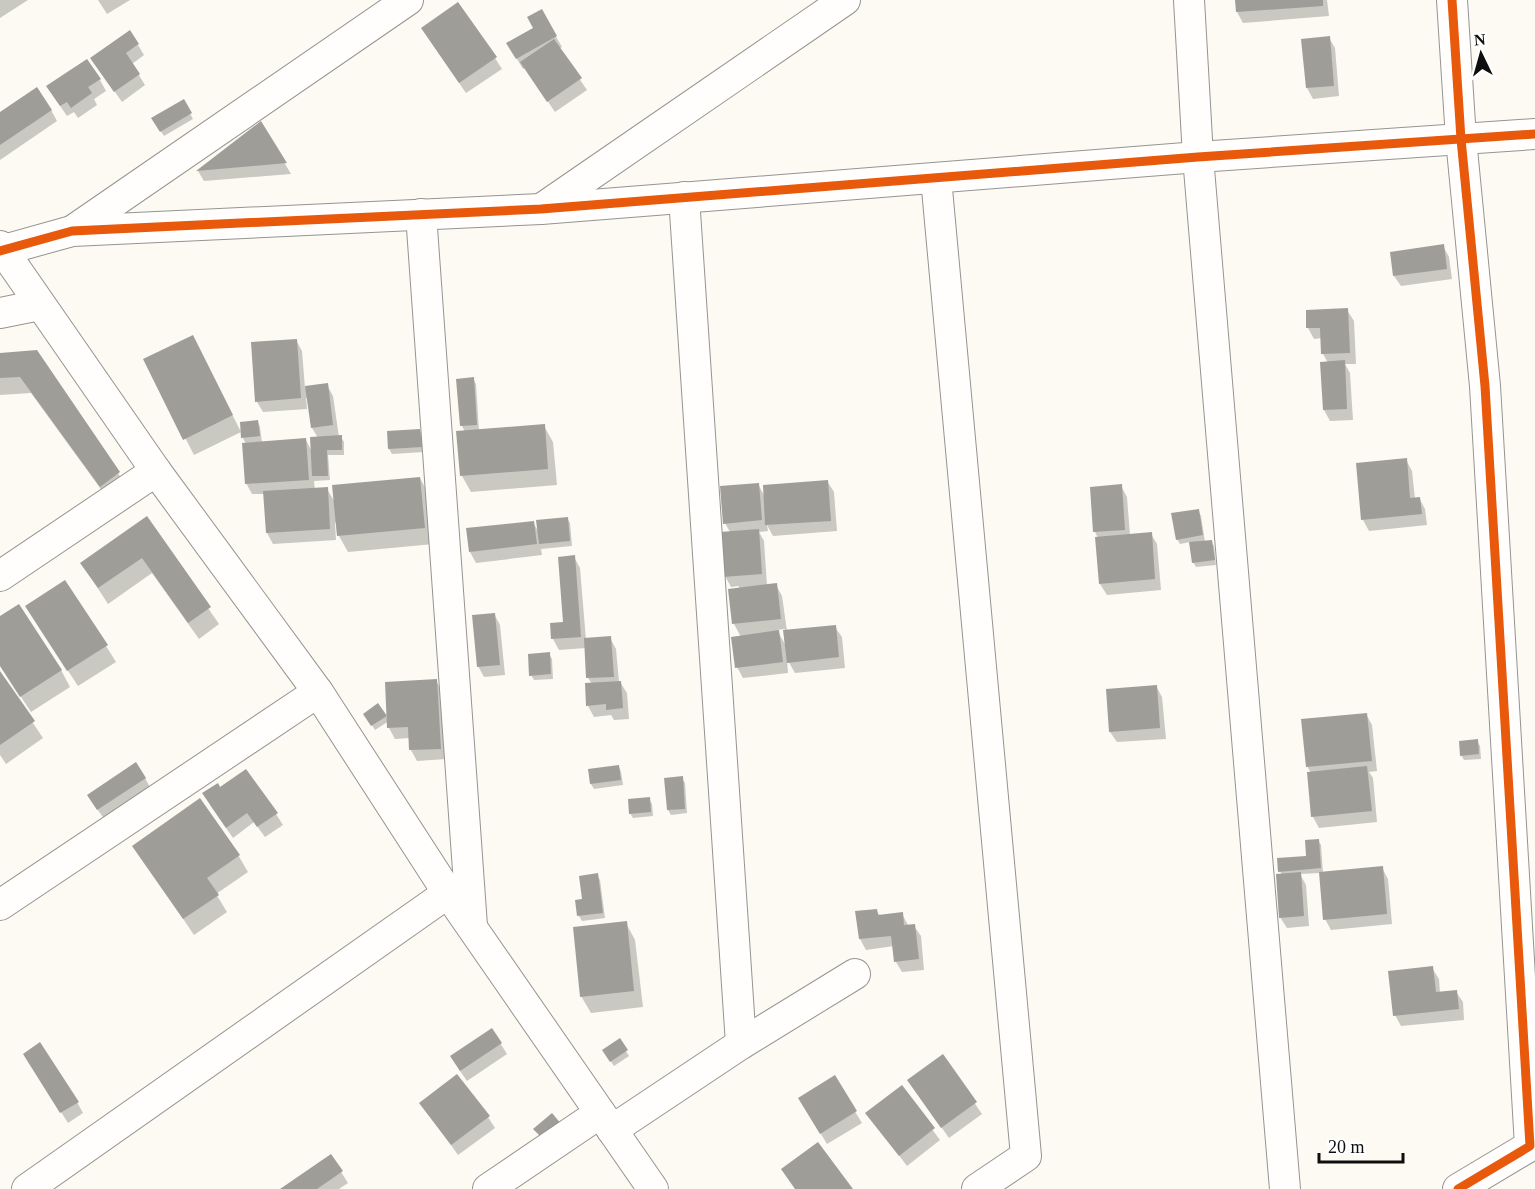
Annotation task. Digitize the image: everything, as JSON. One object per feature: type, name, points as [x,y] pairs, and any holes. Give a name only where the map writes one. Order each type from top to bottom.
[{"type":"street","points":[[72,231],[408,0]]},
{"type":"street","points":[[542,208],[845,0]]},
{"type":"street","points":[[1189,0],[1198,157],[1285,1189]]},
{"type":"street","points":[[1452,0],[1461,139],[1485,386],[1530,1146],[1458,1189]]},
{"type":"street","points":[[653,1189],[448,893],[318,692],[156,471],[1,249],[72,231],[542,208],[1198,157],[1535,134]]},
{"type":"street","points":[[936,178],[1026,1156],[977,1189]]},
{"type":"street","points":[[684,197],[741,1044]]},
{"type":"street","points":[[421,214],[472,928]]},
{"type":"street","points":[[0,313],[40,305]]},
{"type":"street","points":[[0,576],[156,471]]},
{"type":"street","points":[[0,905],[318,692]]},
{"type":"street","points":[[27,1189],[448,893]]},
{"type":"street","points":[[488,1189],[741,1044],[855,974]]},
{"type":"building","points":[[1235,0],[1323,0],[1323,6],[1236,12]]},
{"type":"building","points":[[458,2],[497,57],[459,83],[421,28]]},
{"type":"building","points":[[542,9],[557,36],[516,59],[506,43],[533,28],[527,17]]},
{"type":"building","points":[[130,30],[139,44],[126,53],[140,74],[114,92],[90,58]]},
{"type":"building","points":[[1330,36],[1334,86],[1306,88],[1301,39]]},
{"type":"building","points":[[554,39],[582,78],[547,102],[520,62]]},
{"type":"building","points":[[87,59],[101,79],[88,87],[92,93],[71,108],[67,102],[60,106],[46,86]]},
{"type":"building","points":[[37,87],[52,110],[0,145],[0,112]]},
{"type":"building","points":[[184,99],[192,113],[160,132],[151,118]]},
{"type":"building","points":[[261,121],[287,163],[196,171]]},
{"type":"building","points":[[1444,244],[1447,269],[1393,276],[1390,252]]},
{"type":"building","points":[[1348,308],[1350,353],[1321,354],[1320,328],[1306,328],[1306,310]]},
{"type":"building","points":[[193,335],[233,415],[183,440],[143,359]]},
{"type":"building","points":[[297,339],[301,398],[255,402],[251,342]]},
{"type":"building","points":[[37,350],[120,472],[100,487],[20,377],[0,378],[0,353]]},
{"type":"building","points":[[1345,360],[1347,409],[1323,410],[1320,362]]},
{"type":"building","points":[[474,377],[477,425],[460,426],[456,379]]},
{"type":"building","points":[[328,383],[333,425],[311,428],[305,386]]},
{"type":"building","points":[[258,420],[260,436],[241,438],[240,422]]},
{"type":"building","points":[[545,424],[548,469],[460,476],[456,431]]},
{"type":"building","points":[[420,429],[422,447],[388,449],[387,431]]},
{"type":"building","points":[[342,435],[342,450],[327,450],[328,476],[312,476],[310,437]]},
{"type":"building","points":[[306,438],[309,480],[245,484],[242,443]]},
{"type":"building","points":[[1407,458],[1410,498],[1420,497],[1422,514],[1361,520],[1356,463]]},
{"type":"building","points":[[420,477],[425,528],[337,536],[332,485]]},
{"type":"building","points":[[828,480],[831,521],[765,525],[763,485]]},
{"type":"building","points":[[759,483],[762,520],[723,524],[720,486]]},
{"type":"building","points":[[1122,484],[1125,530],[1093,532],[1090,487]]},
{"type":"building","points":[[328,487],[330,529],[266,533],[263,491]]},
{"type":"building","points":[[1199,509],[1203,535],[1176,540],[1171,513]]},
{"type":"building","points":[[147,516],[211,607],[188,623],[142,558],[98,588],[80,563]]},
{"type":"building","points":[[568,517],[570,541],[539,544],[536,520]]},
{"type":"building","points":[[534,521],[537,544],[469,552],[466,528]]},
{"type":"building","points":[[759,529],[762,574],[723,577],[720,532]]},
{"type":"building","points":[[1152,532],[1155,579],[1099,584],[1095,537]]},
{"type":"building","points":[[1212,540],[1215,560],[1192,563],[1189,542]]},
{"type":"building","points":[[575,555],[581,637],[551,639],[550,623],[563,622],[558,557]]},
{"type":"building","points":[[65,580],[108,645],[67,671],[25,606]]},
{"type":"building","points":[[777,583],[781,619],[732,624],[728,589]]},
{"type":"building","points":[[19,604],[62,670],[20,697],[0,666],[0,616]]},
{"type":"building","points":[[495,613],[500,665],[477,667],[472,615]]},
{"type":"building","points":[[836,625],[839,657],[787,663],[783,630]]},
{"type":"building","points":[[779,630],[783,662],[735,668],[731,637]]},
{"type":"building","points":[[611,636],[614,677],[586,678],[584,638]]},
{"type":"building","points":[[550,652],[551,674],[529,676],[528,654]]},
{"type":"building","points":[[0,671],[35,721],[0,745]]},
{"type":"building","points":[[437,679],[441,749],[409,750],[408,727],[387,728],[385,682]]},
{"type":"building","points":[[621,681],[623,708],[606,710],[606,704],[586,706],[585,683]]},
{"type":"building","points":[[1157,685],[1160,728],[1109,732],[1106,689]]},
{"type":"building","points":[[378,703],[387,716],[371,726],[363,714]]},
{"type":"building","points":[[1367,713],[1372,761],[1306,767],[1301,719]]},
{"type":"building","points":[[1478,739],[1479,754],[1460,756],[1459,741]]},
{"type":"building","points":[[136,762],[146,778],[97,810],[87,795]]},
{"type":"building","points":[[619,765],[621,780],[590,784],[588,769]]},
{"type":"building","points":[[1367,766],[1372,811],[1311,817],[1307,772]]},
{"type":"building","points":[[246,769],[278,813],[257,827],[247,813],[226,828],[202,793],[218,783],[220,787]]},
{"type":"building","points":[[683,776],[685,809],[667,810],[664,778]]},
{"type":"building","points":[[650,797],[651,812],[629,814],[628,799]]},
{"type":"building","points":[[200,798],[240,855],[207,878],[219,895],[183,919],[132,846]]},
{"type":"building","points":[[1319,839],[1321,868],[1278,872],[1277,858],[1306,856],[1305,840]]},
{"type":"building","points":[[1383,866],[1387,914],[1323,920],[1319,872]]},
{"type":"building","points":[[1301,872],[1304,916],[1279,918],[1276,874]]},
{"type":"building","points":[[598,873],[603,913],[577,916],[575,900],[582,899],[579,876]]},
{"type":"building","points":[[877,909],[878,915],[903,912],[904,925],[915,924],[919,959],[894,962],[891,936],[859,939],[855,911]]},
{"type":"building","points":[[627,921],[634,991],[580,997],[573,927]]},
{"type":"building","points":[[1433,966],[1436,992],[1457,990],[1459,1009],[1393,1016],[1388,971]]},
{"type":"building","points":[[492,1028],[502,1043],[460,1071],[450,1056]]},
{"type":"building","points":[[620,1038],[628,1050],[610,1062],[602,1050]]},
{"type":"building","points":[[40,1042],[79,1102],[60,1113],[23,1054]]},
{"type":"building","points":[[943,1054],[977,1102],[941,1128],[907,1080]]},
{"type":"building","points":[[457,1074],[490,1116],[451,1145],[419,1103]]},
{"type":"building","points":[[835,1075],[857,1111],[820,1134],[798,1098]]},
{"type":"building","points":[[902,1085],[935,1128],[899,1156],[865,1113]]},
{"type":"building","points":[[552,1113],[562,1125],[544,1140],[533,1129]]},
{"type":"building","points":[[818,1142],[853,1189],[795,1189],[781,1169]]},
{"type":"building","points":[[331,1154],[343,1171],[317,1189],[280,1189]]},
{"type":"cycle path","points":[[1452,0],[1461,139],[1485,386],[1530,1146],[1458,1189]]},
{"type":"cycle path","points":[[0,251],[72,231],[541,209],[1198,157],[1535,134]]}]
